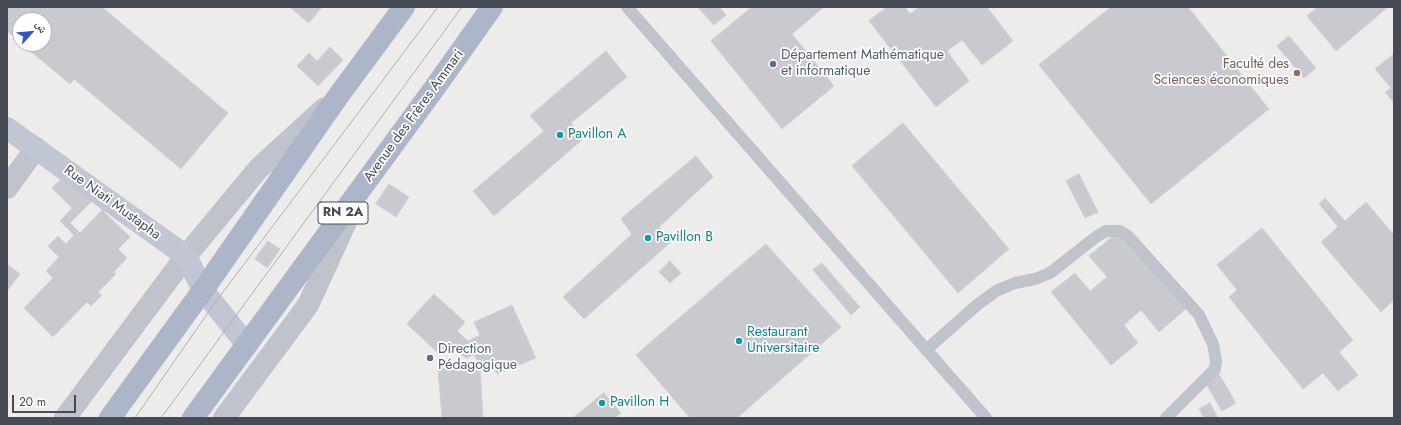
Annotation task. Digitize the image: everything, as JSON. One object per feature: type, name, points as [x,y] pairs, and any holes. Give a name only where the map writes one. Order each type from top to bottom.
[{"type":"main road","points":[[110,418],[203,290],[339,95],[404,7]]},
{"type":"main road","name":"Avenue des Frères Ammari","points":[[193,418],[492,7]]},
{"type":"main road","name":"Rue Niati Mustapha","points":[[7,128],[186,256],[203,290],[247,345]]},
{"type":"street","points":[[65,418],[186,256],[259,168],[339,95]]},
{"type":"street","points":[[7,188],[36,148]]},
{"type":"street","points":[[224,418],[308,305],[363,186]]},
{"type":"lane","points":[[627,7],[986,418]]},
{"type":"lane","points":[[926,350],[977,305],[996,291],[1015,283],[1035,279],[1050,273],[1096,237],[1106,231],[1120,231],[1128,236],[1199,315],[1213,344],[1216,361],[1215,369],[1166,418]]},
{"type":"building","points":[[7,7],[102,7],[228,113],[181,169],[74,79],[70,84],[32,52],[52,52],[52,12],[12,12],[12,35],[7,31]]},
{"type":"building","points":[[290,7],[322,7],[309,23]]},
{"type":"building","points":[[698,7],[719,7],[726,15],[714,25]]},
{"type":"building","name":"Département Mathématique et informatique","points":[[752,7],[824,7],[792,34],[834,86],[782,129],[711,41]]},
{"type":"building","points":[[887,7],[905,7],[910,14],[918,8],[917,7],[987,7],[1013,41],[982,65],[962,40],[947,51],[969,81],[936,107],[869,21]]},
{"type":"building","points":[[1111,7],[1188,7],[1269,109],[1151,204],[1039,65]]},
{"type":"building","points":[[1318,7],[1388,7],[1336,51],[1307,16]]},
{"type":"building","points":[[1289,36],[1316,68],[1304,78],[1277,46]]},
{"type":"building","points":[[330,47],[343,60],[318,86],[297,66],[309,53],[317,61]]},
{"type":"building","name":"Pavillon A","points":[[606,51],[627,77],[571,123],[583,139],[494,216],[473,191],[544,131],[530,116]]},
{"type":"building","points":[[1394,54],[1394,103],[1385,92],[1391,88],[1375,69]]},
{"type":"building","points":[[903,123],[1009,249],[958,293],[852,166]]},
{"type":"building","name":"Pavillon B","points":[[696,156],[713,177],[659,227],[672,241],[584,319],[563,297],[632,234],[621,219]]},
{"type":"building","points":[[73,167],[100,193],[70,223],[80,233],[102,210],[130,237],[118,249],[127,258],[114,272],[116,274],[98,292],[102,295],[91,306],[87,302],[53,337],[24,308],[53,278],[46,271],[59,257],[48,246],[58,236],[66,244],[74,235],[60,221],[72,208],[52,188]]},
{"type":"building","points":[[1079,174],[1098,212],[1085,218],[1066,181]]},
{"type":"building","points":[[389,184],[409,197],[396,217],[376,204]]},
{"type":"building","points":[[1325,198],[1345,221],[1366,202],[1394,235],[1394,300],[1381,312],[1321,242],[1338,227],[1319,204]]},
{"type":"building","points":[[1262,228],[1353,340],[1339,352],[1358,375],[1338,391],[1323,373],[1303,389],[1229,297],[1237,290],[1217,265]]},
{"type":"building","points":[[1122,229],[1187,308],[1159,332],[1141,310],[1124,325],[1138,343],[1111,365],[1051,292],[1075,273],[1090,291],[1107,277],[1089,256]]},
{"type":"building","points":[[268,241],[280,249],[267,268],[255,259]]},
{"type":"building","name":"Restaurant Universitaire","points":[[766,244],[841,327],[737,418],[690,418],[636,355]]},
{"type":"building","points":[[670,261],[681,273],[670,283],[659,272]]},
{"type":"building","points":[[822,263],[860,307],[851,315],[813,270]]},
{"type":"building","points":[[7,264],[20,274],[7,291]]},
{"type":"building","points":[[434,294],[465,322],[457,331],[468,341],[480,335],[474,322],[512,305],[536,358],[498,374],[486,363],[480,366],[474,355],[466,358],[454,348],[439,354],[407,324]]},
{"type":"building","points":[[480,366],[483,418],[442,418],[438,369]]},
{"type":"building","points":[[1219,374],[1236,403],[1222,411],[1205,382]]},
{"type":"building","name":"Pavillon H","points":[[604,393],[621,413],[615,418],[573,418]]},
{"type":"building","points":[[1210,403],[1218,418],[1204,418],[1199,409]]},
{"type":"tram line","points":[[135,418],[214,304],[438,7]]},
{"type":"tram line","points":[[161,418],[462,7]]},
{"type":"place","name":"Département Mathématique et informatique","points":[[773,64]]},
{"type":"place","name":"Faculté des Sciences économiques","points":[[1297,73]]},
{"type":"place","name":"Pavillon A","points":[[560,135]]},
{"type":"place","name":"Pavillon B","points":[[648,238]]},
{"type":"place","name":"Restaurant Universitaire","points":[[739,341]]},
{"type":"place","name":"Direction Pédagogique","points":[[430,358]]},
{"type":"place","name":"Pavillon H","points":[[602,403]]}]
